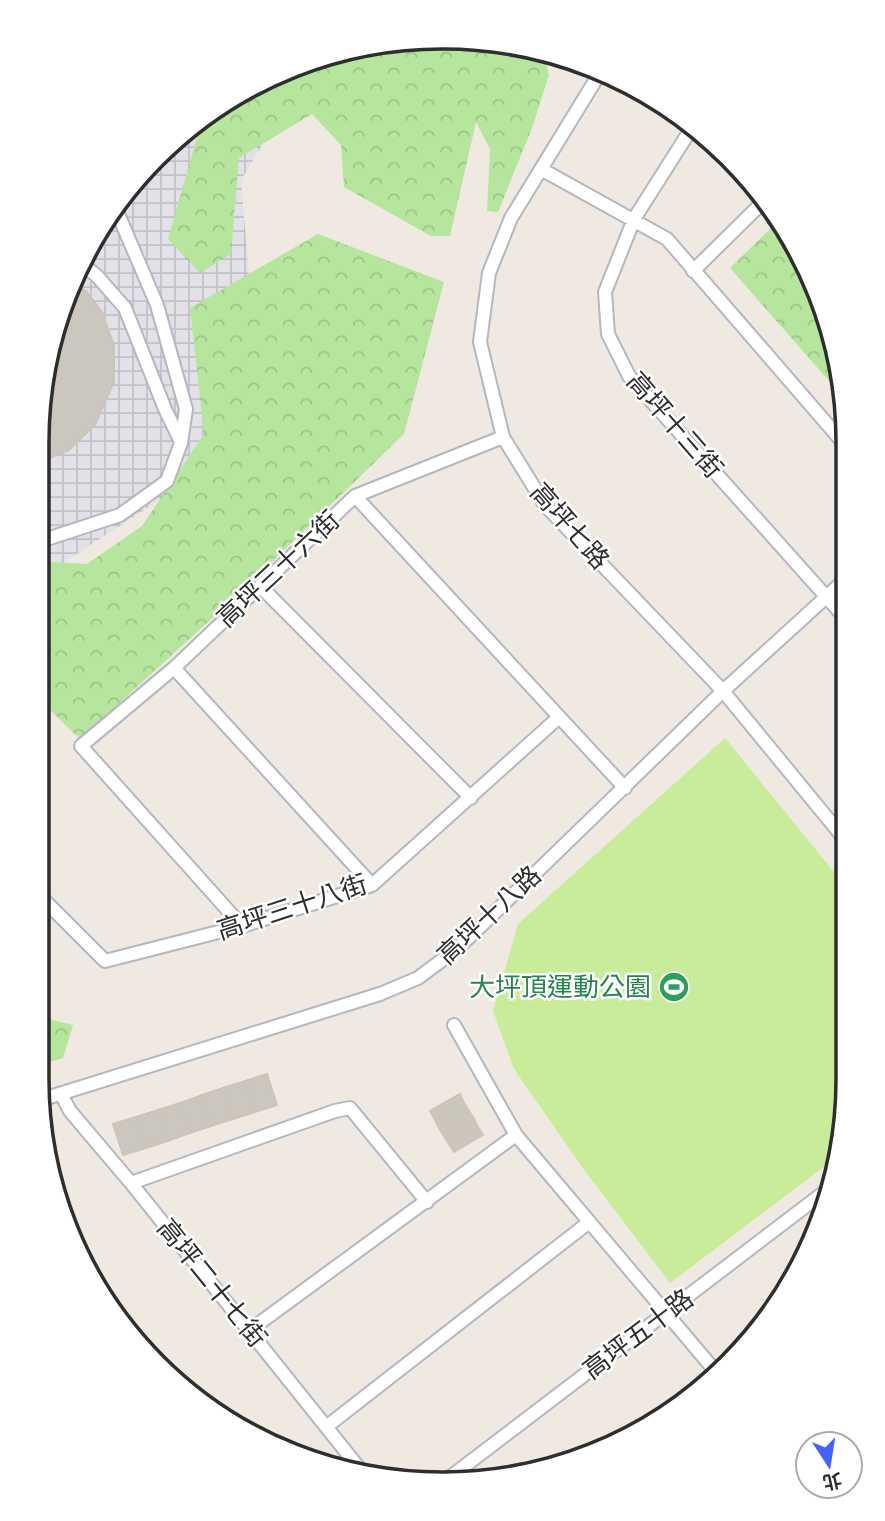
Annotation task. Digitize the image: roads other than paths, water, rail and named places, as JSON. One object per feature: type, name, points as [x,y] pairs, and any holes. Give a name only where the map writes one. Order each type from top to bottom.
[{"type":"street","name":"高坪七路","points":[[595,80],[511,218],[489,273],[480,342],[503,437],[545,505],[723,691],[836,829]]},
{"type":"street","name":"高坪十三街","points":[[687,135],[634,219],[605,292],[608,334],[629,376],[836,607]]},
{"type":"street","points":[[541,169],[667,239],[836,434]]},
{"type":"street","points":[[693,271],[758,207]]},
{"type":"street","points":[[49,538],[120,515],[167,481],[181,443],[187,409],[157,305],[120,218]]},
{"type":"street","points":[[89,270],[125,308],[181,443]]},
{"type":"street","name":"高坪三十六街","points":[[243,926],[81,746],[261,587],[355,496],[503,437]]},
{"type":"street","points":[[355,496],[625,788]]},
{"type":"street","points":[[261,587],[471,798]]},
{"type":"street","name":"高坪十八路","points":[[50,1097],[380,994],[418,978],[457,949],[723,691],[836,588]]},
{"type":"street","points":[[173,667],[372,885]]},
{"type":"street","name":"高坪三十八街","points":[[49,905],[105,961],[243,926],[372,885],[558,718]]},
{"type":"street","points":[[454,1026],[516,1135],[711,1366]]},
{"type":"street","name":"高坪二十七街","points":[[61,1094],[70,1111],[131,1182],[354,1462]]},
{"type":"street","points":[[131,1182],[335,1111],[351,1108],[427,1202]]},
{"type":"street","points":[[250,1330],[516,1135]]},
{"type":"street","name":"高坪五十路","points":[[458,1471],[817,1199]]},
{"type":"street","points":[[326,1427],[588,1223]]},
{"type":"place","name":"大坪頂運動公園","points":[[674,987]]}]
